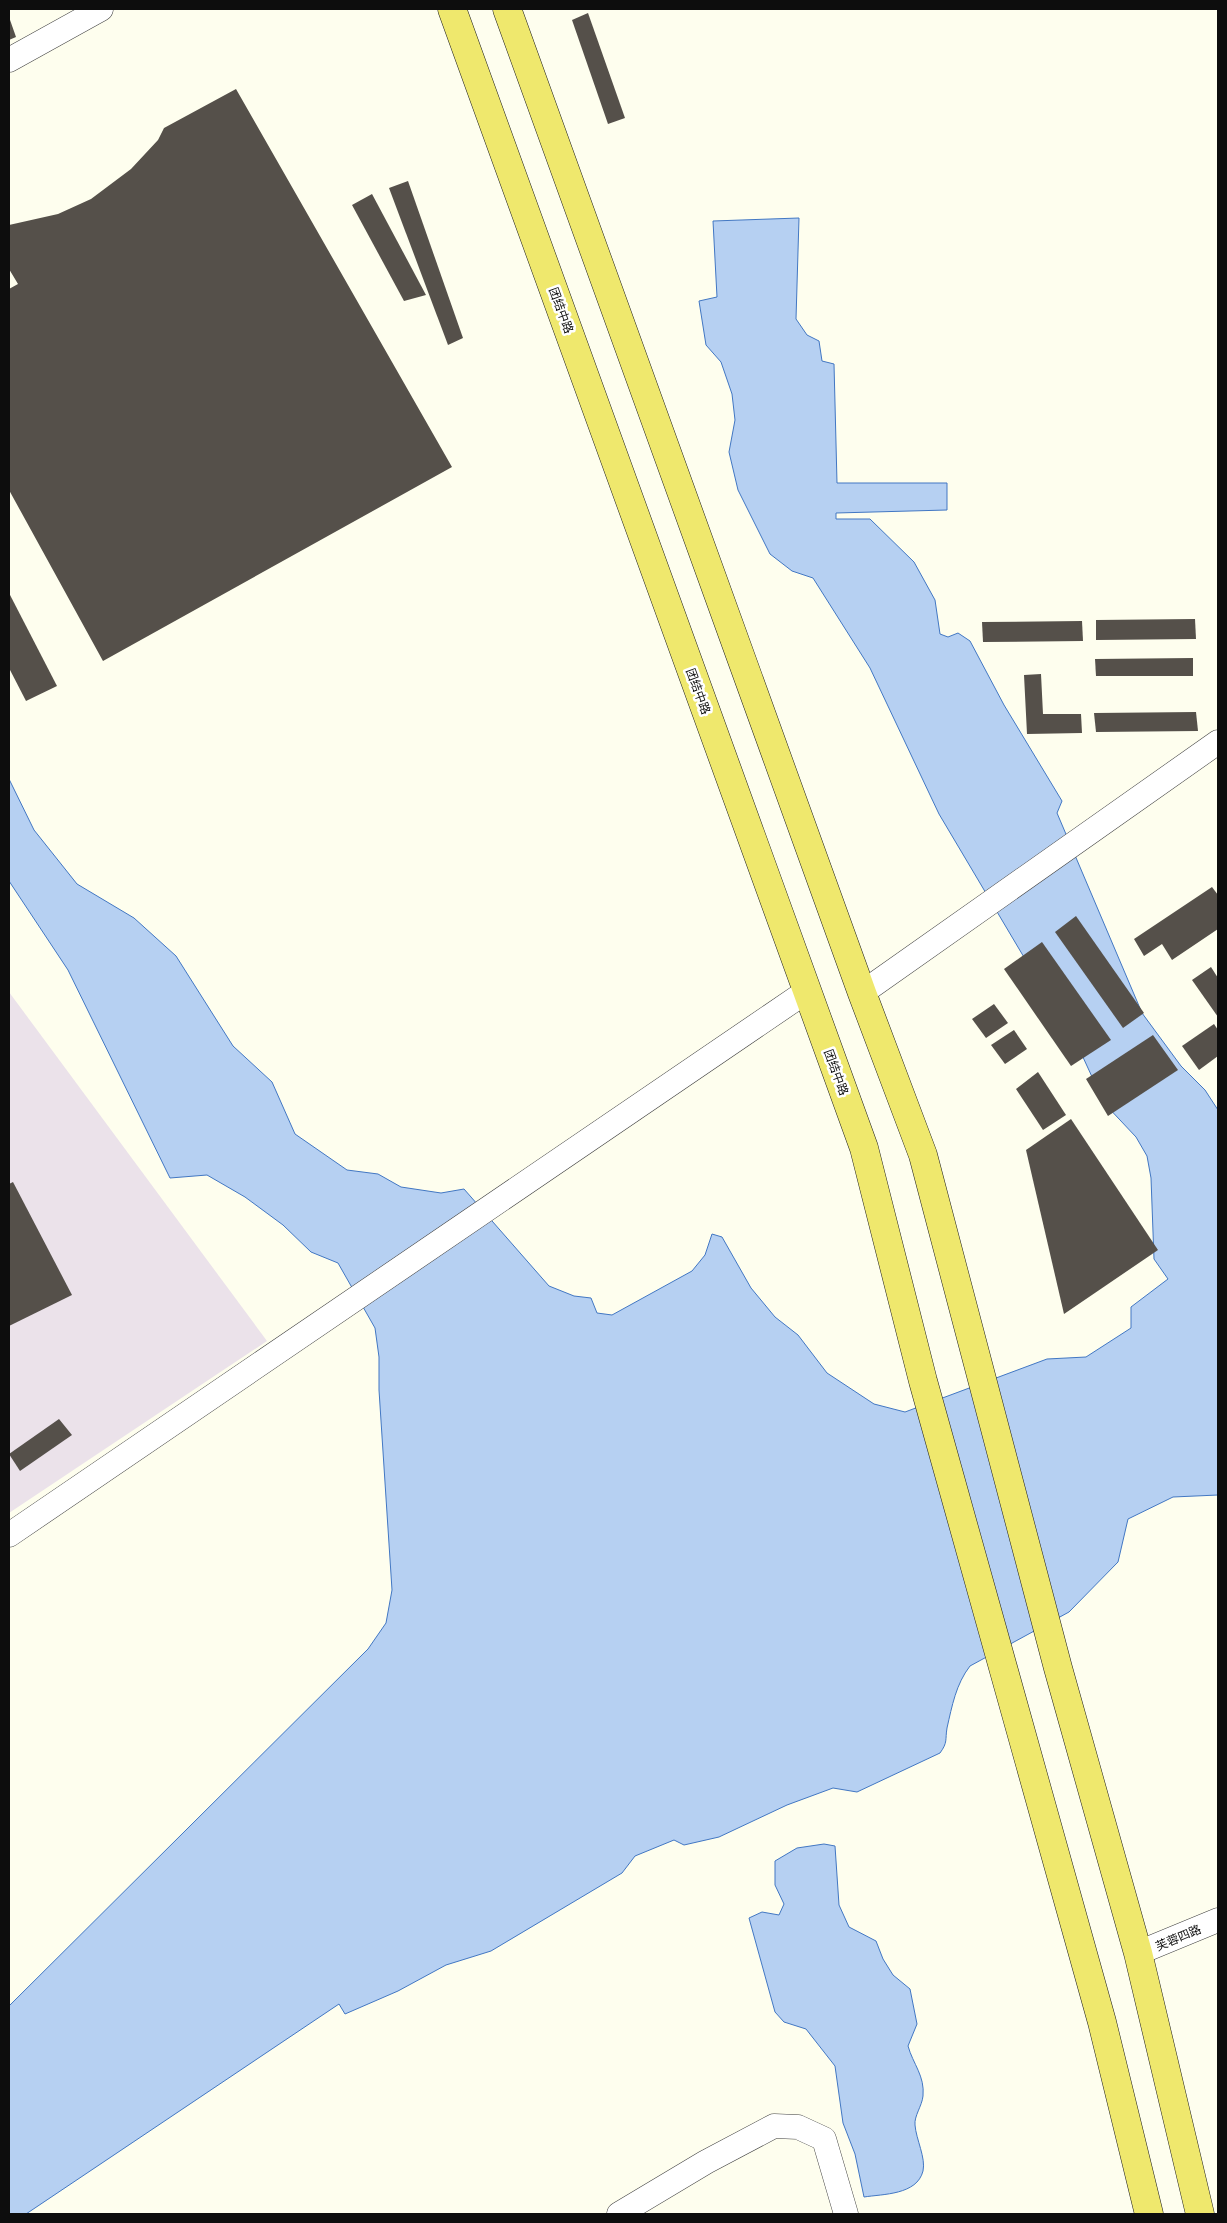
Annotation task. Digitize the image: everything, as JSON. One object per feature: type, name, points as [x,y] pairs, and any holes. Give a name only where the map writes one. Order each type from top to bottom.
[{"type":"main road","name":"团结中路","points":[[452,9],[864,1148],[923,1381],[1102,2022],[1149,2214]]},
{"type":"main road","points":[[507,9],[862,993],[923,1155],[1058,1668],[1138,1953],[1200,2214]]},
{"type":"street","points":[[9,60],[101,9]]},
{"type":"street","points":[[862,993],[1218,742]]},
{"type":"street","points":[[9,1535],[807,991]]},
{"type":"street","name":"芙蓉四路","points":[[1138,1953],[1218,1920]]},
{"type":"street","points":[[618,2214],[706,2162],[774,2126],[798,2127],[824,2139],[846,2214]]},
{"type":"shaded area","points":[[9,992],[267,1341],[9,1513]]},
{"type":"water","points":[[799,218],[796,319],[807,335],[819,341],[822,361],[834,364],[837,483],[947,483],[947,510],[836,513],[836,519],[870,519],[914,562],[935,600],[940,634],[948,637],[958,633],[970,641],[1004,705],[1062,801],[1057,813],[1142,1013],[1181,1066],[1205,1090],[1218,1110],[1218,1495],[1173,1497],[1128,1519],[1118,1562],[1069,1612],[970,1666],[961,1680],[955,1695],[945,1743],[940,1753],[857,1792],[833,1788],[787,1805],[719,1837],[684,1845],[674,1840],[635,1856],[622,1873],[491,1951],[446,1965],[398,1991],[345,2014],[339,2004],[26,2214],[9,2214],[9,2006],[368,1649],[386,1623],[392,1590],[379,1390],[379,1357],[375,1328],[338,1263],[311,1252],[283,1225],[245,1197],[207,1175],[170,1178],[68,970],[9,881],[9,779],[34,830],[77,884],[134,918],[176,956],[233,1046],[272,1082],[295,1134],[347,1170],[378,1174],[401,1187],[441,1193],[464,1189],[549,1286],[574,1296],[591,1298],[597,1313],[612,1315],[692,1271],[705,1255],[712,1234],[722,1237],[751,1288],[775,1317],[798,1335],[827,1373],[874,1404],[905,1412],[1047,1359],[1086,1357],[1131,1328],[1131,1307],[1168,1279],[1154,1259],[1151,1178],[1147,1156],[1136,1137],[1104,1103],[1082,1055],[939,814],[870,668],[813,578],[792,571],[770,554],[738,490],[729,452],[735,420],[732,394],[721,362],[706,345],[699,301],[717,297],[713,221]]},
{"type":"water","points":[[824,1844],[835,1846],[839,1905],[849,1927],[876,1941],[883,1959],[893,1975],[910,1989],[917,2024],[908,2046],[923,2089],[923,2096],[915,2125],[924,2166],[920,2179],[914,2185],[889,2194],[864,2197],[855,2154],[843,2123],[835,2066],[806,2029],[784,2022],[775,2012],[749,1918],[762,1912],[779,1915],[784,1904],[775,1885],[775,1861],[797,1848]]},
{"type":"building","points":[[588,13],[625,118],[608,124],[572,20]]},
{"type":"building","points":[[9,17],[16,37],[9,40]]},
{"type":"building","points":[[236,89],[452,467],[103,661],[9,490],[9,289],[18,284],[9,269],[9,225],[58,214],[91,199],[131,169],[158,140],[164,128]]},
{"type":"building","points":[[408,181],[463,338],[448,345],[389,188]]},
{"type":"building","points":[[372,194],[426,295],[404,301],[352,205]]},
{"type":"building","points":[[9,593],[57,686],[26,701],[9,668]]},
{"type":"building","points":[[1195,619],[1196,639],[1096,640],[1096,620]]},
{"type":"building","points":[[1082,621],[1083,641],[983,642],[982,622]]},
{"type":"building","points":[[1193,658],[1193,676],[1096,676],[1095,659]]},
{"type":"building","points":[[1041,674],[1043,714],[1081,714],[1082,733],[1027,734],[1024,675]]},
{"type":"building","points":[[1196,712],[1198,731],[1096,732],[1094,713]]},
{"type":"building","points":[[1212,887],[1218,895],[1218,929],[1172,960],[1162,944],[1144,956],[1134,939]]},
{"type":"building","points":[[1076,916],[1144,1013],[1123,1028],[1055,932]]},
{"type":"building","points":[[1042,942],[1111,1040],[1071,1066],[1004,969]]},
{"type":"building","points":[[1211,967],[1218,978],[1218,1017],[1192,980]]},
{"type":"building","points":[[994,1004],[1008,1023],[986,1038],[972,1019]]},
{"type":"building","points":[[1214,1024],[1218,1030],[1218,1056],[1199,1070],[1182,1046]]},
{"type":"building","points":[[1014,1030],[1027,1049],[1005,1064],[991,1045]]},
{"type":"building","points":[[1153,1035],[1178,1070],[1108,1116],[1086,1079]]},
{"type":"building","points":[[1038,1072],[1066,1115],[1043,1130],[1016,1089]]},
{"type":"building","points":[[1071,1119],[1158,1250],[1064,1314],[1026,1150]]},
{"type":"building","points":[[13,1182],[72,1295],[9,1326],[9,1184]]},
{"type":"building","points":[[59,1419],[72,1435],[20,1471],[9,1454]]}]
